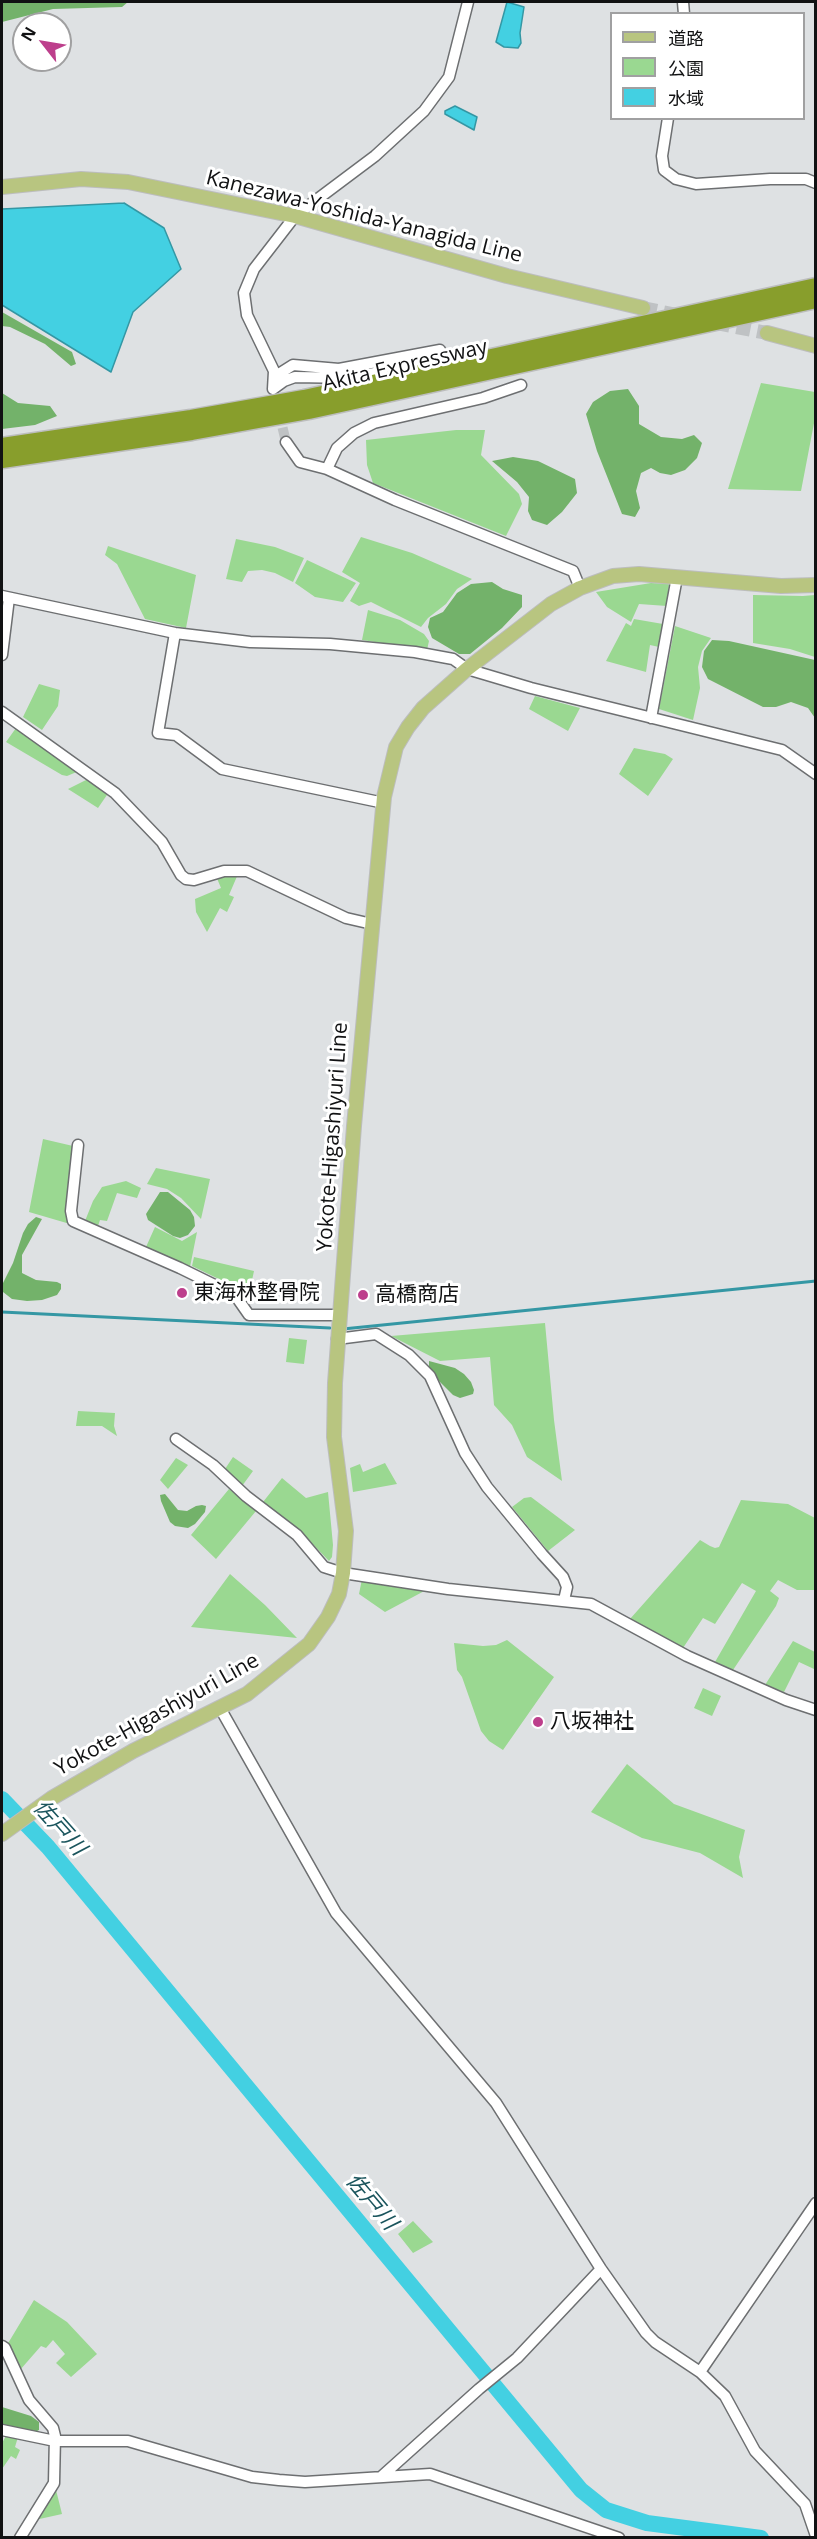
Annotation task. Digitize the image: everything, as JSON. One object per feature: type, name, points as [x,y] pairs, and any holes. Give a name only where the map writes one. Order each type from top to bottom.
[{"type":"highway","name":"Akita Expressway","points":[[2,446],[191,418],[304,398],[816,286]]},
{"type":"highway","name":"Akita Expressway","points":[[2,460],[192,432],[309,411],[816,300]]},
{"type":"main road","name":"Kanezawa-Yoshida-Yanagida Line","points":[[2,187],[81,178],[128,182],[295,216],[507,276],[643,308]]},
{"type":"main road","points":[[767,333],[816,346]]},
{"type":"main road","name":"Yokote-Higashiyuri Line","points":[[2,1834],[52,1798],[132,1751],[220,1708],[255,1688],[309,1644],[328,1617],[339,1594],[346,1531],[334,1437],[337,1339],[384,803],[396,747],[408,727],[423,708],[467,669],[551,604],[580,588],[627,574],[781,586],[816,585]]},
{"type":"street","points":[[434,369],[413,364],[352,378],[295,377],[273,389],[274,371],[247,315],[244,293],[254,269],[295,216],[375,156],[424,111],[449,76],[468,2]]},
{"type":"street","points":[[668,120],[662,156],[664,170],[676,179],[696,184],[770,179],[806,179],[816,183]]},
{"type":"street","points":[[274,377],[293,365],[339,369],[440,350]]},
{"type":"street","points":[[327,469],[337,448],[354,434],[374,423],[483,398],[521,385]]},
{"type":"street","points":[[286,442],[300,462],[327,469],[395,500],[573,572],[580,588]]},
{"type":"street","points":[[651,718],[677,577]]},
{"type":"street","points":[[2,655],[5,597],[175,633],[250,642],[330,644],[415,652],[453,659],[467,669],[531,688],[782,750],[816,774]]},
{"type":"street","points":[[175,633],[158,733],[176,735],[222,769],[384,803]]},
{"type":"street","points":[[2,712],[115,792],[162,842],[181,875],[186,879],[194,880],[224,871],[247,871],[346,918],[372,924]]},
{"type":"street","points":[[78,1145],[71,1211],[73,1221],[235,1295],[249,1315],[340,1315]]},
{"type":"street","points":[[337,1339],[376,1334],[409,1355],[430,1376],[465,1453],[487,1487],[563,1577],[567,1587],[564,1600]]},
{"type":"street","points":[[176,1439],[213,1464],[246,1496],[297,1535],[324,1567],[343,1573],[448,1589],[591,1604],[687,1656],[786,1700],[816,1710]]},
{"type":"street","points":[[220,1708],[336,1913],[496,2103],[601,2269],[646,2333],[655,2342],[700,2372],[725,2396],[755,2451],[805,2504],[816,2536]]},
{"type":"street","points":[[700,2372],[816,2203]]},
{"type":"street","points":[[382,2476],[479,2388],[517,2358],[601,2269]]},
{"type":"street","points":[[2,2346],[29,2400],[53,2428],[55,2441],[54,2483],[21,2538]]},
{"type":"street","points":[[3,2433],[55,2441],[128,2442],[252,2478],[270,2480],[305,2482],[430,2474],[619,2538]]},
{"type":"green space","points":[[2,2],[128,2],[122,7],[12,12],[12,19],[2,22]]},
{"type":"green space","points":[[2,312],[72,352],[76,364],[71,366],[45,344],[10,327],[2,326]]},
{"type":"green space","points":[[761,383],[815,392],[815,418],[801,491],[728,489]]},
{"type":"green space","points":[[628,389],[639,406],[639,424],[661,437],[682,439],[694,435],[702,443],[697,458],[685,470],[671,475],[651,468],[641,473],[636,491],[640,508],[635,517],[622,514],[597,451],[586,414],[593,402],[610,391]]},
{"type":"green space","points":[[2,393],[18,403],[50,406],[57,416],[35,425],[2,429]]},
{"type":"green space","points":[[456,430],[485,430],[481,455],[519,494],[522,504],[506,536],[373,483],[367,465],[366,440]]},
{"type":"green space","points":[[513,457],[538,461],[575,479],[577,493],[562,512],[547,525],[532,520],[528,511],[529,497],[517,482],[492,461]]},
{"type":"green space","points":[[361,537],[412,553],[472,579],[457,589],[446,604],[428,618],[421,627],[371,602],[359,606],[350,601],[360,583],[342,572]]},
{"type":"green space","points":[[236,539],[275,547],[304,558],[293,582],[275,573],[262,570],[248,571],[242,582],[226,579]]},
{"type":"green space","points":[[108,546],[196,575],[186,628],[145,619],[117,564],[105,555]]},
{"type":"green space","points":[[307,560],[356,583],[343,602],[315,597],[295,583]]},
{"type":"green space","points":[[492,582],[503,589],[522,595],[522,607],[502,628],[470,654],[459,654],[432,638],[428,627],[430,618],[443,612],[457,593],[471,584]]},
{"type":"green space","points":[[651,583],[669,584],[667,606],[639,604],[631,622],[607,607],[596,592]]},
{"type":"green space","points":[[753,595],[815,595],[815,657],[790,649],[753,643]]},
{"type":"green space","points":[[368,610],[400,620],[424,634],[429,641],[427,650],[362,640]]},
{"type":"green space","points":[[634,619],[663,624],[659,647],[650,645],[646,672],[606,661],[626,623],[631,626]]},
{"type":"green space","points":[[675,626],[711,638],[702,651],[698,667],[700,688],[693,720],[659,709]]},
{"type":"green space","points":[[712,640],[729,641],[815,660],[815,718],[808,708],[791,702],[776,707],[763,707],[708,679],[702,667],[704,651]]},
{"type":"green space","points":[[39,684],[60,690],[58,706],[42,730],[23,717]]},
{"type":"green space","points":[[535,696],[580,708],[568,731],[529,709]]},
{"type":"green space","points":[[16,728],[79,771],[67,776],[62,775],[6,742]]},
{"type":"green space","points":[[634,748],[665,754],[673,759],[648,796],[619,774]]},
{"type":"green space","points":[[88,779],[109,792],[98,808],[68,789]]},
{"type":"green space","points":[[238,874],[229,895],[234,897],[227,912],[220,908],[207,932],[196,912],[195,899],[221,888],[216,876]]},
{"type":"green space","points":[[43,1139],[73,1146],[70,1224],[29,1212]]},
{"type":"green space","points":[[156,1168],[210,1179],[201,1219],[181,1198],[167,1189],[147,1184]]},
{"type":"green space","points":[[126,1181],[141,1188],[137,1198],[117,1193],[107,1221],[100,1220],[98,1226],[85,1221],[102,1187]]},
{"type":"green space","points":[[160,1192],[168,1192],[190,1210],[195,1226],[188,1235],[180,1238],[173,1236],[148,1220],[146,1214]]},
{"type":"green space","points":[[36,1217],[42,1219],[22,1255],[22,1273],[36,1280],[57,1282],[61,1284],[61,1289],[57,1295],[42,1300],[12,1299],[3,1292],[2,1285],[13,1263],[23,1233]]},
{"type":"green space","points":[[155,1227],[182,1241],[197,1232],[190,1267],[146,1247]]},
{"type":"green space","points":[[194,1257],[254,1271],[248,1299],[231,1285],[192,1266]]},
{"type":"green space","points":[[545,1323],[562,1481],[527,1457],[512,1425],[494,1405],[490,1357],[440,1361],[391,1336]]},
{"type":"green space","points":[[289,1338],[307,1340],[304,1364],[286,1362]]},
{"type":"green space","points":[[429,1361],[455,1368],[464,1374],[471,1382],[473,1394],[460,1398],[453,1395],[432,1374]]},
{"type":"green space","points":[[78,1411],[115,1413],[114,1426],[117,1436],[102,1426],[76,1426]]},
{"type":"green space","points":[[233,1457],[253,1471],[242,1486],[225,1469]]},
{"type":"green space","points":[[176,1458],[188,1465],[168,1489],[160,1480]]},
{"type":"green space","points":[[385,1463],[397,1484],[353,1492],[350,1468],[360,1464],[363,1472]]},
{"type":"green space","points":[[282,1478],[306,1498],[328,1492],[333,1545],[332,1557],[329,1561],[301,1532],[263,1502]]},
{"type":"green space","points":[[229,1489],[256,1511],[216,1559],[191,1535]]},
{"type":"green space","points":[[165,1494],[178,1510],[187,1511],[202,1505],[206,1506],[205,1512],[195,1524],[188,1528],[175,1526],[170,1522],[161,1501],[160,1495]]},
{"type":"green space","points":[[531,1497],[575,1530],[548,1551],[512,1507],[524,1498]]},
{"type":"green space","points":[[741,1500],[788,1504],[815,1518],[815,1590],[797,1590],[778,1580],[770,1591],[779,1598],[776,1606],[733,1670],[715,1662],[756,1591],[742,1583],[715,1624],[703,1618],[683,1648],[630,1619],[700,1540],[715,1548],[719,1547]]},
{"type":"green space","points":[[230,1574],[265,1605],[297,1638],[191,1627]]},
{"type":"green space","points":[[362,1579],[428,1589],[385,1612],[359,1594]]},
{"type":"green space","points":[[507,1640],[554,1677],[503,1750],[489,1741],[481,1731],[462,1677],[457,1670],[454,1643],[483,1646],[496,1645]]},
{"type":"green space","points":[[793,1641],[815,1652],[814,1669],[799,1662],[784,1692],[765,1685]]},
{"type":"green space","points":[[703,1688],[721,1696],[712,1716],[694,1708]]},
{"type":"green space","points":[[627,1764],[674,1804],[745,1830],[739,1857],[743,1878],[700,1853],[642,1838],[591,1812]]},
{"type":"green space","points":[[413,2221],[433,2242],[413,2253],[398,2234]]},
{"type":"green space","points":[[34,2300],[67,2322],[97,2354],[71,2377],[56,2363],[65,2354],[53,2340],[46,2348],[41,2346],[20,2370],[7,2345]]},
{"type":"green space","points":[[2,2407],[31,2416],[39,2422],[39,2430],[33,2433],[2,2428]]},
{"type":"green space","points":[[6,2436],[18,2437],[15,2447],[20,2450],[16,2459],[11,2456],[2,2469],[2,2443]]},
{"type":"green space","points":[[56,2490],[62,2514],[35,2520],[41,2510]]},
{"type":"water","points":[[507,2],[524,7],[520,33],[521,43],[518,48],[504,47],[496,42]]},
{"type":"water","points":[[455,106],[477,117],[474,130],[445,114],[445,111]]},
{"type":"water","points":[[124,203],[164,228],[181,269],[133,312],[111,372],[2,305],[2,209]]},
{"type":"waterway","points":[[343,1329],[816,1281]]},
{"type":"waterway","points":[[2,1312],[330,1328]]},
{"type":"waterway","name":"佐戸川","points":[[2,1799],[48,1847],[581,2490],[606,2510],[647,2523],[761,2538]]},
{"type":"tunnel","points":[[643,308],[677,315]]},
{"type":"tunnel","points":[[716,323],[767,333]]},
{"type":"tunnel","points":[[279,413],[286,442]]},
{"type":"place","name":"東海林整骨院","points":[[182,1293]]},
{"type":"place","name":"高橋商店","points":[[363,1295]]},
{"type":"place","name":"八坂神社","points":[[538,1722]]}]
